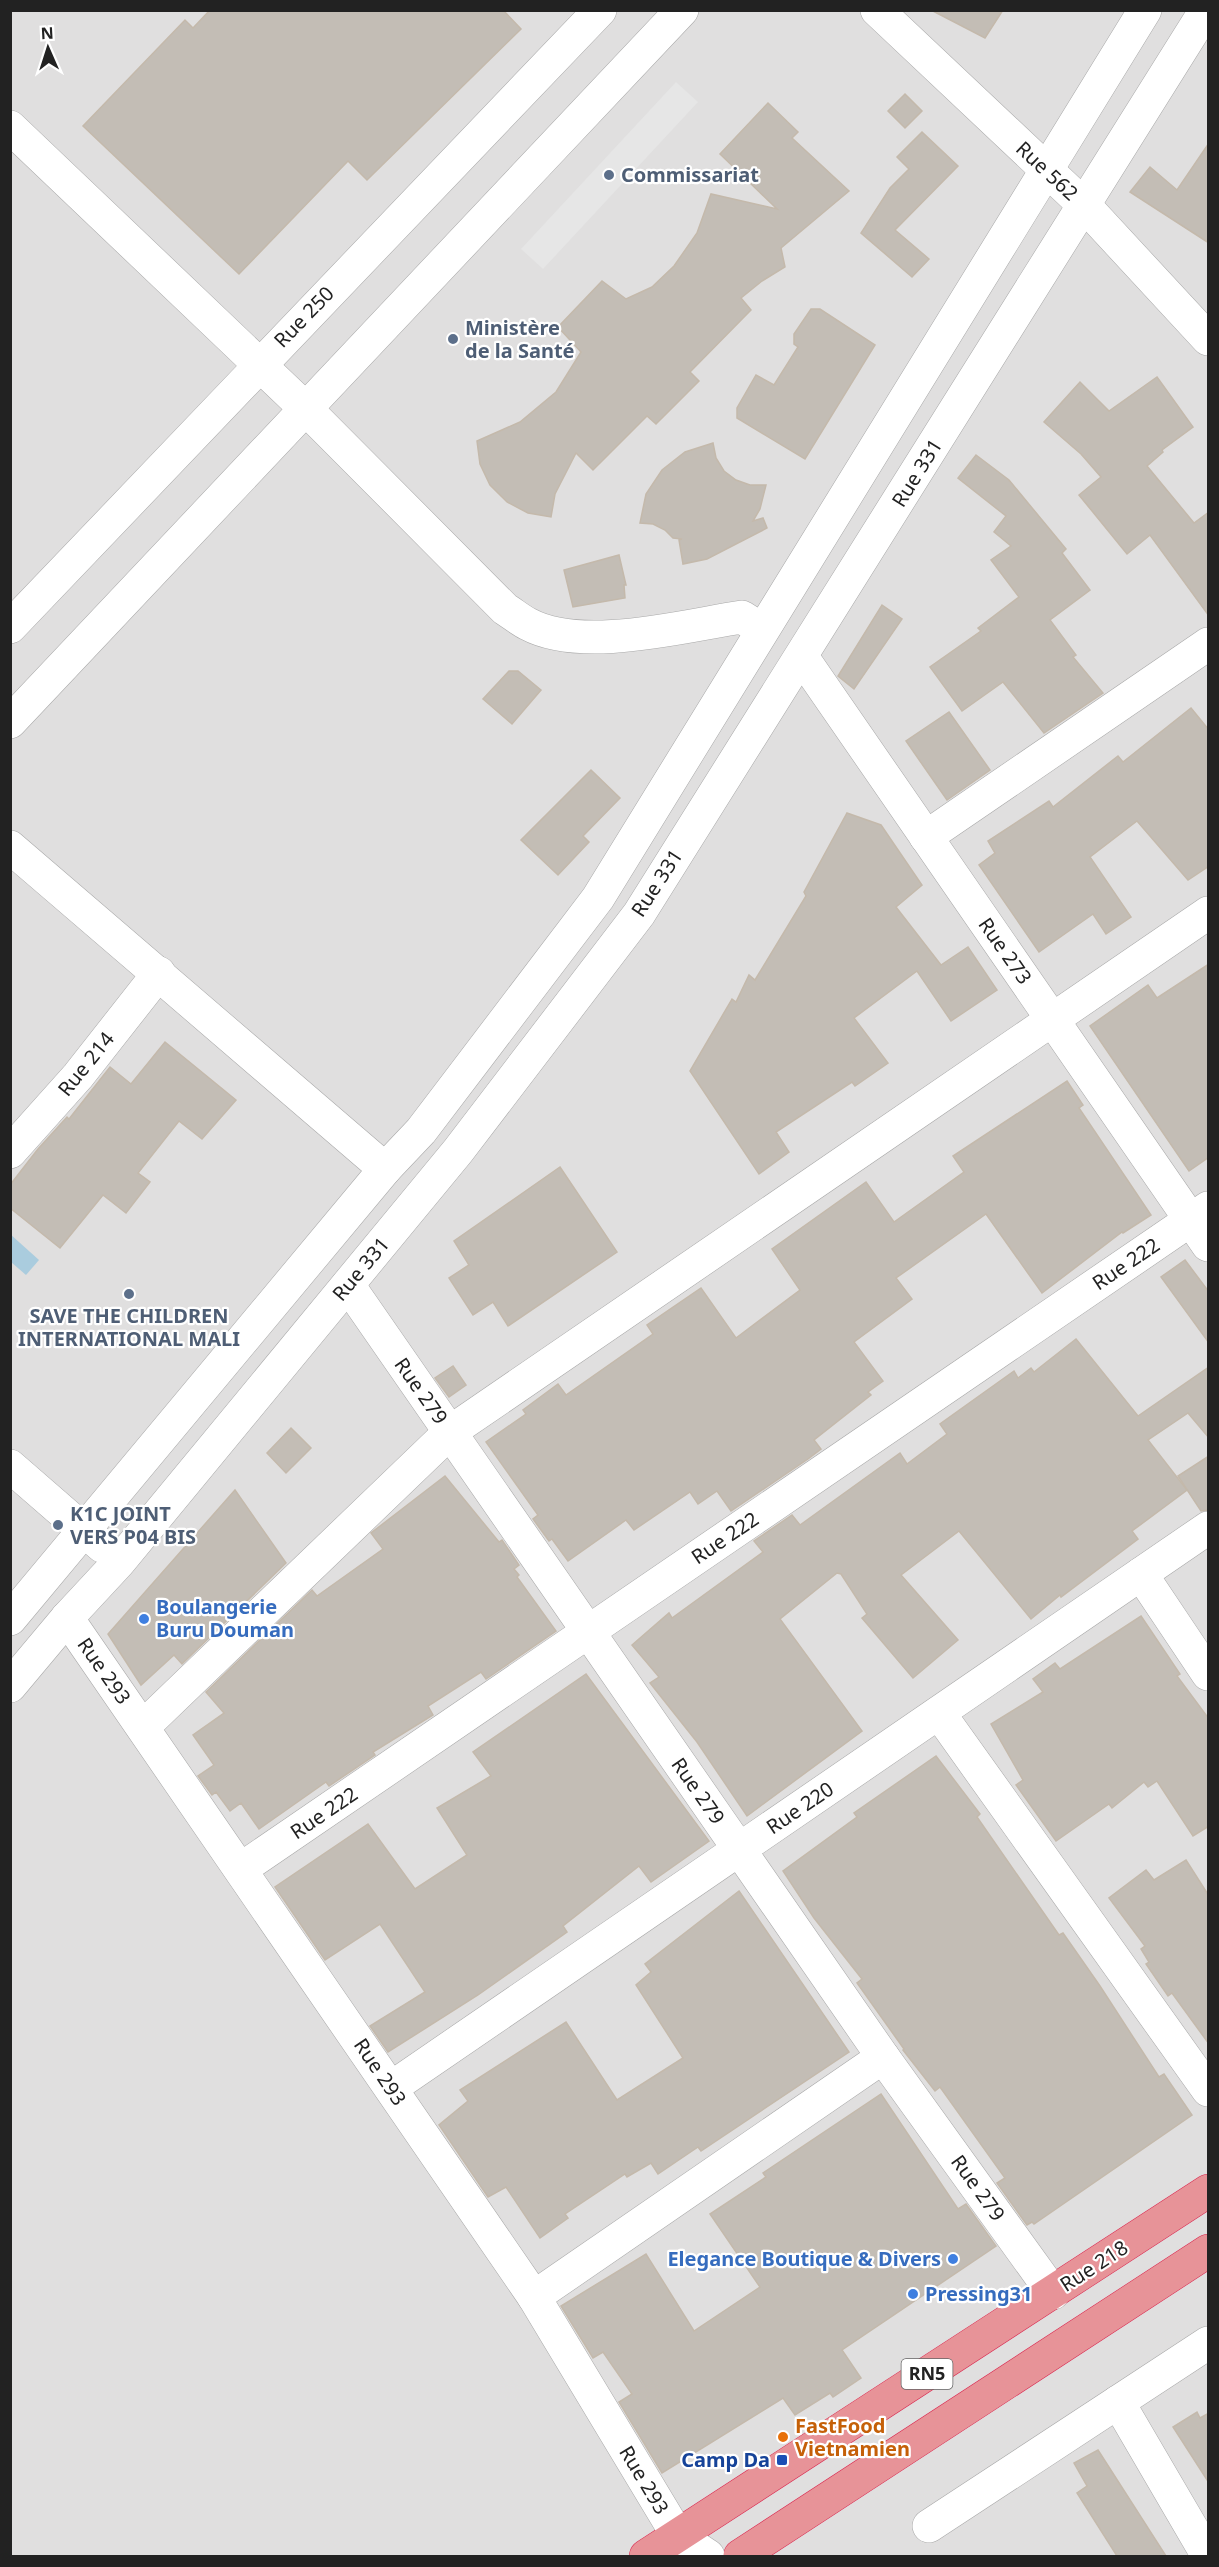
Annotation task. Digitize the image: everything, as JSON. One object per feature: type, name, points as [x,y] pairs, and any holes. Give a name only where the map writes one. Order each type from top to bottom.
[{"type":"highway","name":"Rue 218","points":[[646,2556],[1209,2192]]},
{"type":"highway","name":"RN5","points":[[740,2556],[1209,2251]]},
{"type":"street","name":"Rue 250","points":[[10,627],[258,365],[600,10]]},
{"type":"street","points":[[10,722],[682,10]]},
{"type":"street","name":"Rue 562","points":[[877,10],[1085,207],[1209,339]]},
{"type":"street","points":[[10,1619],[86,1531],[386,1168],[421,1131],[598,898],[1144,10]]},
{"type":"street","name":"Rue 331","points":[[10,1686],[67,1618],[119,1562],[458,1151],[639,914],[1085,207],[1206,10]]},
{"type":"street","points":[[10,127],[306,409],[506,609],[529,625],[555,634],[586,638],[613,637],[742,617],[762,630]]},
{"type":"street","points":[[926,837],[1209,644]]},
{"type":"street","name":"Rue 273","points":[[802,657],[1053,1019],[1203,1224]]},
{"type":"street","points":[[10,847],[386,1168]]},
{"type":"street","points":[[143,1727],[450,1431],[1209,913]]},
{"type":"street","name":"Rue 214","points":[[10,1152],[78,1076],[159,973]]},
{"type":"street","name":"Rue 222","points":[[241,1869],[588,1632],[1203,1224]]},
{"type":"street","name":"Rue 279","points":[[348,1285],[883,2057],[1053,2293]]},
{"type":"street","points":[[10,1466],[119,1562]]},
{"type":"street","name":"Rue 220","points":[[391,2088],[1209,1528]]},
{"type":"street","points":[[1141,1574],[1209,1674]]},
{"type":"street","name":"Rue 293","points":[[67,1618],[534,2297],[678,2536]]},
{"type":"street","points":[[939,1713],[1209,2090]]},
{"type":"street","points":[[534,2297],[883,2057]]},
{"type":"street","points":[[929,2526],[1209,2343]]},
{"type":"street","points":[[1118,2402],[1209,2556]]},
{"type":"street","points":[[678,2536],[708,2556]]},
{"type":"shaded area","points":[[11,11],[1208,11],[1208,2556],[11,2556]]},
{"type":"shaded area","name":"Commissariat","points":[[676,82],[698,102],[543,269],[521,249]]},
{"type":"water","points":[[10,1234],[39,1260],[26,1275],[11,1262]]},
{"type":"building","points":[[210,10],[503,10],[521,29],[367,180],[348,161],[239,274],[83,126],[185,20],[193,28]]},
{"type":"building","points":[[931,10],[1003,10],[985,38]]},
{"type":"building","points":[[905,94],[922,111],[905,128],[888,111]]},
{"type":"building","points":[[768,103],[798,132],[792,138],[849,191],[781,248],[785,267],[762,281],[741,298],[751,310],[690,372],[699,381],[656,424],[647,416],[593,470],[576,453],[555,494],[551,517],[528,513],[507,502],[490,485],[480,464],[477,441],[520,422],[556,392],[581,352],[558,327],[602,281],[626,299],[652,287],[674,266],[697,233],[711,194],[777,209],[720,154]]},
{"type":"building","points":[[922,132],[958,166],[895,230],[929,259],[912,277],[861,233],[890,188],[909,169],[897,157]]},
{"type":"building","points":[[1209,143],[1209,243],[1130,192],[1150,167],[1177,190]]},
{"type":"building","points":[[811,309],[820,309],[875,345],[805,459],[737,418],[737,408],[756,375],[774,385],[798,347],[794,344],[794,334]]},
{"type":"building","points":[[1157,377],[1193,427],[1162,450],[1163,452],[1147,466],[1194,523],[1209,512],[1209,616],[1150,535],[1127,554],[1079,495],[1101,477],[1081,454],[1044,422],[1080,382],[1109,411]]},
{"type":"building","points":[[713,443],[716,458],[724,471],[736,480],[750,485],[766,485],[760,509],[753,521],[763,518],[767,528],[707,559],[683,564],[679,540],[682,539],[673,538],[665,530],[653,524],[640,523],[646,494],[662,470],[685,452]]},
{"type":"building","points":[[976,455],[1009,480],[1066,549],[1062,553],[1090,590],[1050,620],[1076,655],[1073,657],[1103,693],[1044,733],[1003,682],[962,711],[930,667],[981,631],[978,628],[1019,597],[991,560],[1011,546],[994,532],[1006,516],[958,478]]},
{"type":"building","points":[[619,555],[626,585],[624,585],[625,598],[573,607],[564,570]]},
{"type":"building","points":[[882,605],[902,619],[854,689],[838,676]]},
{"type":"building","points":[[509,671],[518,671],[541,690],[512,724],[483,699]]},
{"type":"building","points":[[1191,708],[1209,730],[1209,866],[1188,880],[1137,821],[1090,857],[1131,917],[1106,934],[1093,914],[1039,952],[979,865],[995,853],[988,841],[1049,801],[1053,807],[1118,756],[1123,762]]},
{"type":"building","points":[[949,712],[990,770],[947,800],[906,741]]},
{"type":"building","points":[[591,770],[620,798],[583,836],[589,842],[558,875],[521,840]]},
{"type":"building","points":[[847,813],[881,825],[922,885],[896,907],[941,965],[968,947],[997,990],[951,1021],[917,971],[854,1018],[888,1063],[855,1086],[852,1082],[776,1132],[789,1152],[759,1174],[690,1071],[732,999],[736,1002],[749,975],[755,980],[806,896],[804,892]]},
{"type":"building","points":[[1209,964],[1209,1157],[1189,1171],[1090,1026],[1148,985],[1157,998]]},
{"type":"building","points":[[165,1042],[236,1100],[202,1139],[179,1121],[138,1173],[150,1182],[126,1213],[103,1195],[60,1248],[10,1208],[10,1185],[38,1149],[67,1117],[69,1119],[110,1067],[131,1084]]},
{"type":"building","points":[[1067,1081],[1083,1105],[1079,1108],[1151,1215],[1122,1232],[1042,1293],[986,1214],[896,1278],[912,1299],[854,1342],[883,1381],[868,1392],[871,1395],[814,1440],[821,1449],[808,1459],[731,1511],[717,1491],[698,1504],[690,1492],[634,1530],[626,1520],[568,1561],[552,1539],[549,1541],[533,1519],[538,1515],[486,1442],[526,1414],[523,1410],[558,1384],[566,1395],[653,1334],[647,1325],[701,1288],[736,1338],[800,1290],[772,1249],[866,1182],[894,1222],[964,1172],[953,1156]]},
{"type":"building","points":[[560,1167],[617,1252],[508,1326],[493,1302],[473,1315],[449,1278],[469,1265],[454,1241]]},
{"type":"building","points":[[1185,1260],[1209,1292],[1209,1343],[1161,1277]]},
{"type":"building","points":[[1076,1339],[1138,1416],[1209,1367],[1209,1438],[1188,1413],[1148,1440],[1187,1490],[1132,1531],[1138,1539],[1061,1597],[1060,1595],[1031,1619],[959,1531],[901,1575],[958,1640],[913,1678],[862,1618],[867,1614],[841,1574],[837,1573],[780,1619],[862,1731],[747,1816],[697,1742],[650,1683],[659,1677],[632,1645],[669,1613],[672,1618],[763,1552],[754,1541],[792,1515],[800,1525],[900,1453],[907,1464],[947,1434],[940,1424],[1014,1371],[1018,1378],[1031,1368],[1034,1372]]},
{"type":"building","points":[[453,1366],[466,1385],[449,1397],[435,1378]]},
{"type":"building","points":[[291,1428],[311,1448],[286,1473],[267,1453]]},
{"type":"building","points":[[1209,1456],[1209,1510],[1201,1511],[1178,1476]]},
{"type":"building","points":[[445,1476],[499,1542],[502,1540],[519,1565],[514,1569],[519,1575],[517,1577],[556,1631],[486,1679],[481,1672],[428,1706],[433,1715],[373,1752],[375,1755],[329,1786],[326,1782],[259,1829],[241,1803],[230,1811],[216,1792],[212,1795],[198,1776],[214,1765],[193,1735],[224,1713],[206,1692],[312,1590],[317,1596],[383,1549],[371,1533]]},
{"type":"building","points":[[235,1490],[286,1563],[182,1664],[174,1655],[141,1685],[108,1634]]},
{"type":"building","points":[[1141,1616],[1180,1674],[1177,1676],[1209,1719],[1209,1826],[1193,1836],[1157,1781],[1148,1787],[1144,1782],[1112,1808],[1109,1804],[1056,1841],[1016,1785],[1023,1780],[991,1724],[1043,1692],[1033,1679],[1055,1663],[1060,1669]]},
{"type":"building","points":[[586,1674],[709,1841],[651,1882],[639,1866],[563,1926],[567,1932],[478,1995],[388,2052],[370,2026],[425,1992],[380,1924],[325,1960],[275,1887],[368,1824],[415,1889],[467,1855],[437,1808],[491,1776],[473,1752]]},
{"type":"building","points":[[936,1756],[980,1814],[977,1817],[1059,1935],[1063,1933],[1100,1986],[1159,2077],[1164,2074],[1192,2115],[1034,2224],[1032,2222],[1027,2225],[997,2183],[1005,2178],[940,2087],[935,2091],[903,2050],[857,1983],[862,1979],[814,1918],[783,1871],[857,1817],[854,1813]]},
{"type":"building","points":[[1186,1860],[1209,1896],[1209,2044],[1172,1993],[1168,1996],[1146,1964],[1149,1962],[1141,1949],[1145,1946],[1109,1898],[1146,1870],[1154,1880]]},
{"type":"building","points":[[739,1891],[849,2052],[701,2151],[698,2147],[658,2174],[651,2163],[627,2177],[625,2174],[565,2214],[568,2218],[540,2238],[506,2187],[488,2197],[439,2125],[468,2101],[460,2090],[566,2022],[617,2100],[683,2058],[636,1985],[651,1972],[645,1964]]},
{"type":"building","points":[[881,2094],[958,2209],[966,2204],[996,2246],[842,2350],[861,2378],[833,2397],[830,2393],[795,2415],[783,2398],[662,2473],[619,2402],[632,2394],[603,2352],[593,2358],[561,2306],[646,2254],[694,2331],[760,2287],[710,2214],[766,2177],[763,2173]]},
{"type":"building","points":[[1197,2412],[1200,2418],[1209,2413],[1209,2483],[1173,2427]]},
{"type":"building","points":[[1098,2450],[1166,2556],[1117,2556],[1077,2493],[1087,2486],[1074,2463]]},
{"type":"place","name":"Commissariat","points":[[609,175]]},
{"type":"place","name":"Ministère de la Santé","points":[[453,339]]},
{"type":"place","name":"SAVE THE CHILDREN INTERNATIONAL MALI","points":[[129,1294]]},
{"type":"place","name":"K1C JOINT VERS P04 BIS","points":[[58,1525]]},
{"type":"place","name":"Boulangerie Buru Douman","points":[[144,1619]]},
{"type":"place","name":"Elegance Boutique & Divers","points":[[953,2259]]},
{"type":"place","name":"Pressing31","points":[[913,2294]]},
{"type":"place","name":"FastFood Vietnamien","points":[[783,2437]]},
{"type":"place","name":"Camp Da","points":[[782,2460]]}]
